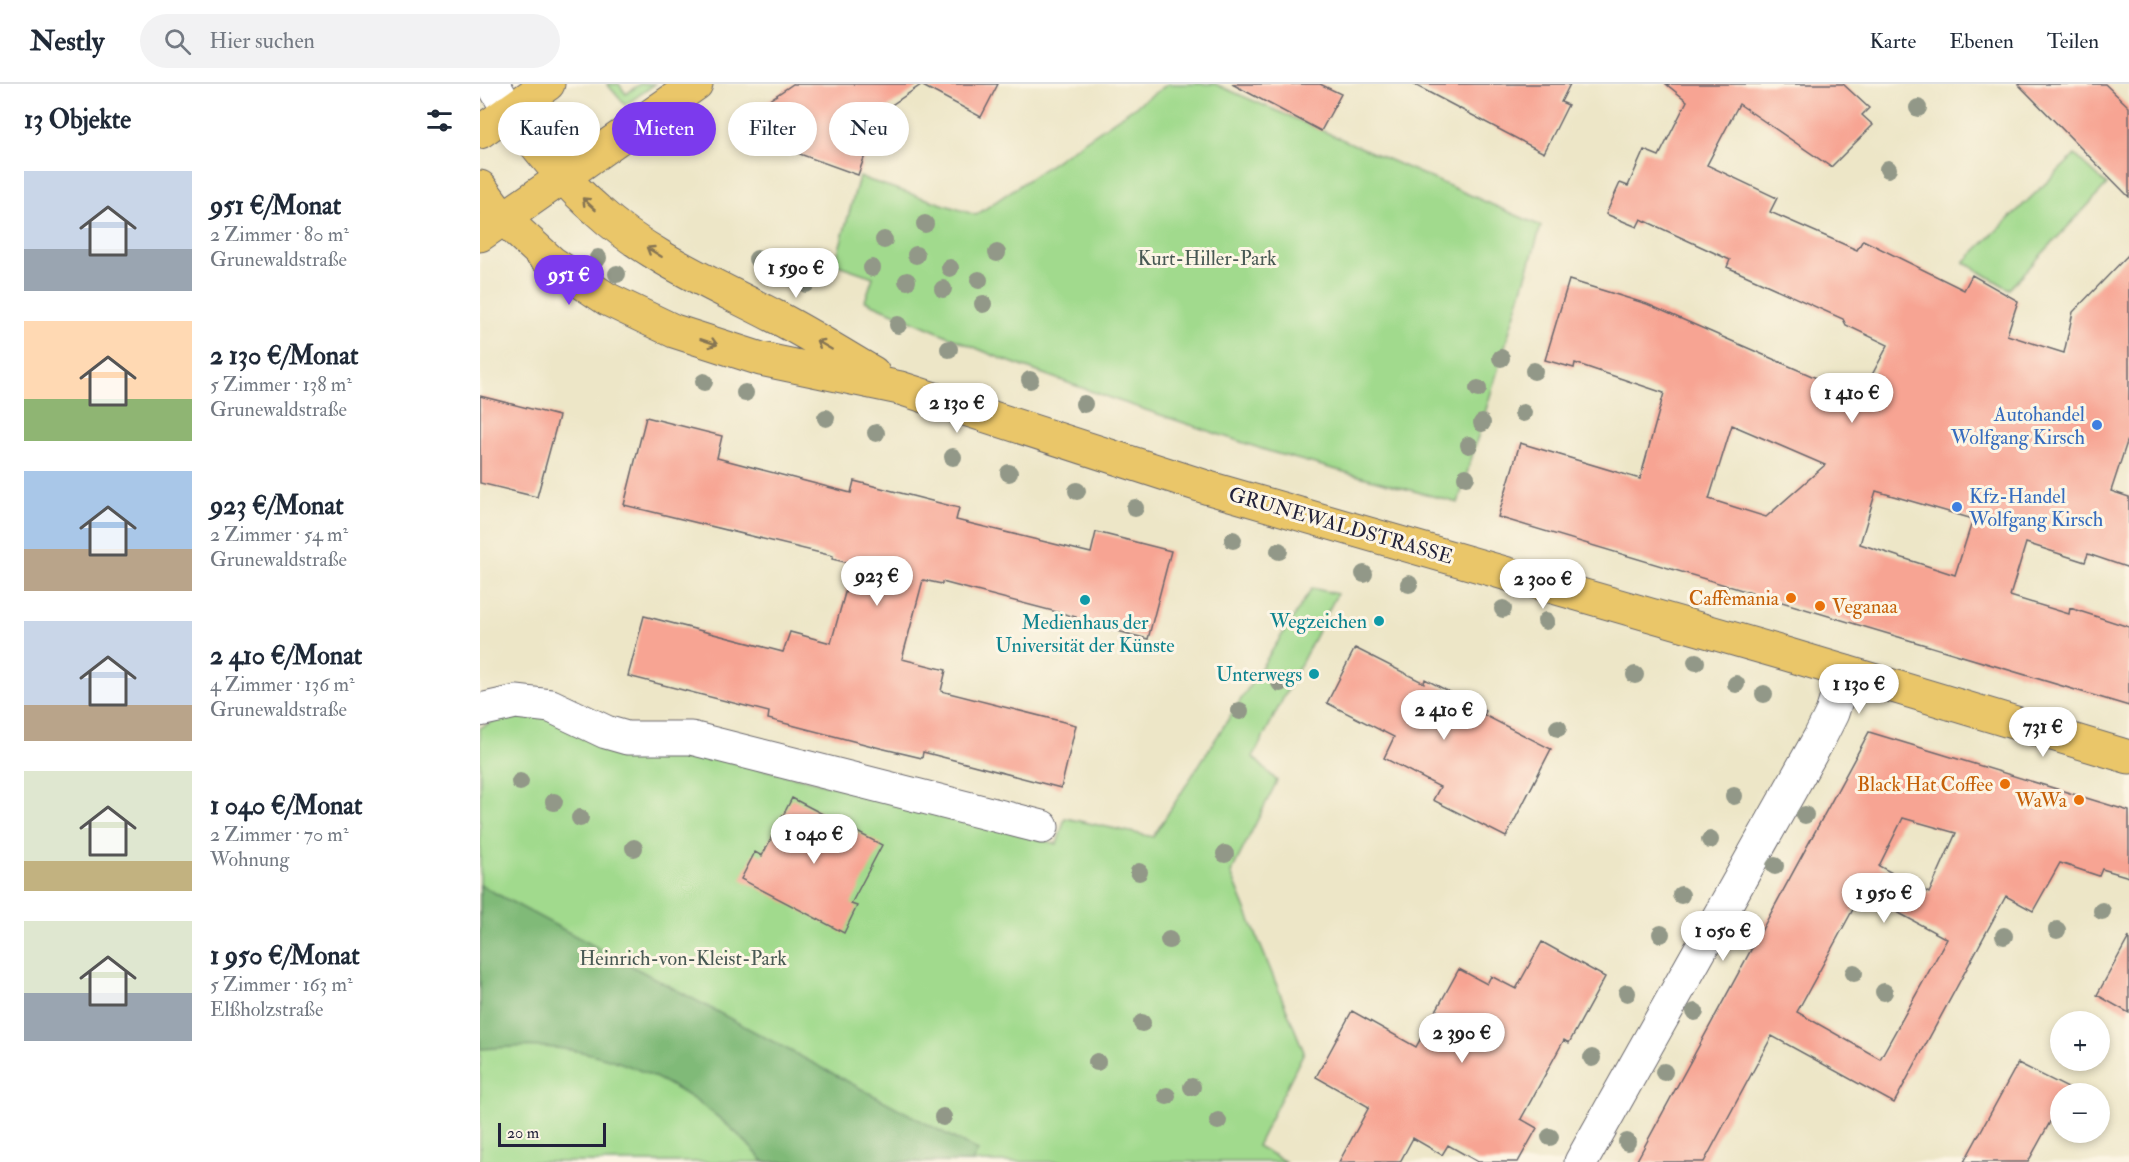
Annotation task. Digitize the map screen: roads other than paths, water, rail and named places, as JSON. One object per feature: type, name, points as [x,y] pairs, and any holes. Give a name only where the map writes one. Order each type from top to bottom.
[{"type":"main road","points":[[480,132],[501,98],[548,84]]},
{"type":"main road","points":[[492,226],[696,84]]},
{"type":"main road","name":"GRUNEWALDSTRASSE","points":[[501,98],[562,178],[598,212],[650,250],[690,274],[776,317],[900,388]]},
{"type":"main road","name":"GRUNEWALDSTRASSE","points":[[480,187],[492,226],[540,253],[573,278],[607,299],[654,324],[761,359],[900,388],[1209,488],[1845,672],[2129,757]]},
{"type":"street","points":[[1581,1162],[1820,737],[1832,713],[1845,672]]},
{"type":"street","points":[[480,710],[516,702],[551,706],[606,732],[627,738],[691,738],[1042,827]]},
{"type":"place","name":"Autohandel Wolfgang Kirsch","points":[[2097,425]]},
{"type":"place","name":"Kfz-Handel Wolfgang Kirsch","points":[[1957,507]]},
{"type":"place","name":"Caffèmania","points":[[1791,598]]},
{"type":"place","name":"Medienhaus der Universität der Künste","points":[[1085,600]]},
{"type":"place","name":"Veganaa","points":[[1820,606]]},
{"type":"place","name":"Wegzeichen","points":[[1379,621]]},
{"type":"place","name":"Unterwegs","points":[[1314,674]]},
{"type":"place","name":"Black Hat Coffee","points":[[2005,784]]},
{"type":"place","name":"WaWa","points":[[2079,800]]},
{"type":"park label","name":"Kurt-Hiller-Park","points":[[1207,258]]},
{"type":"park label","name":"Heinrich-von-Kleist-Park","points":[[683,958]]}]
